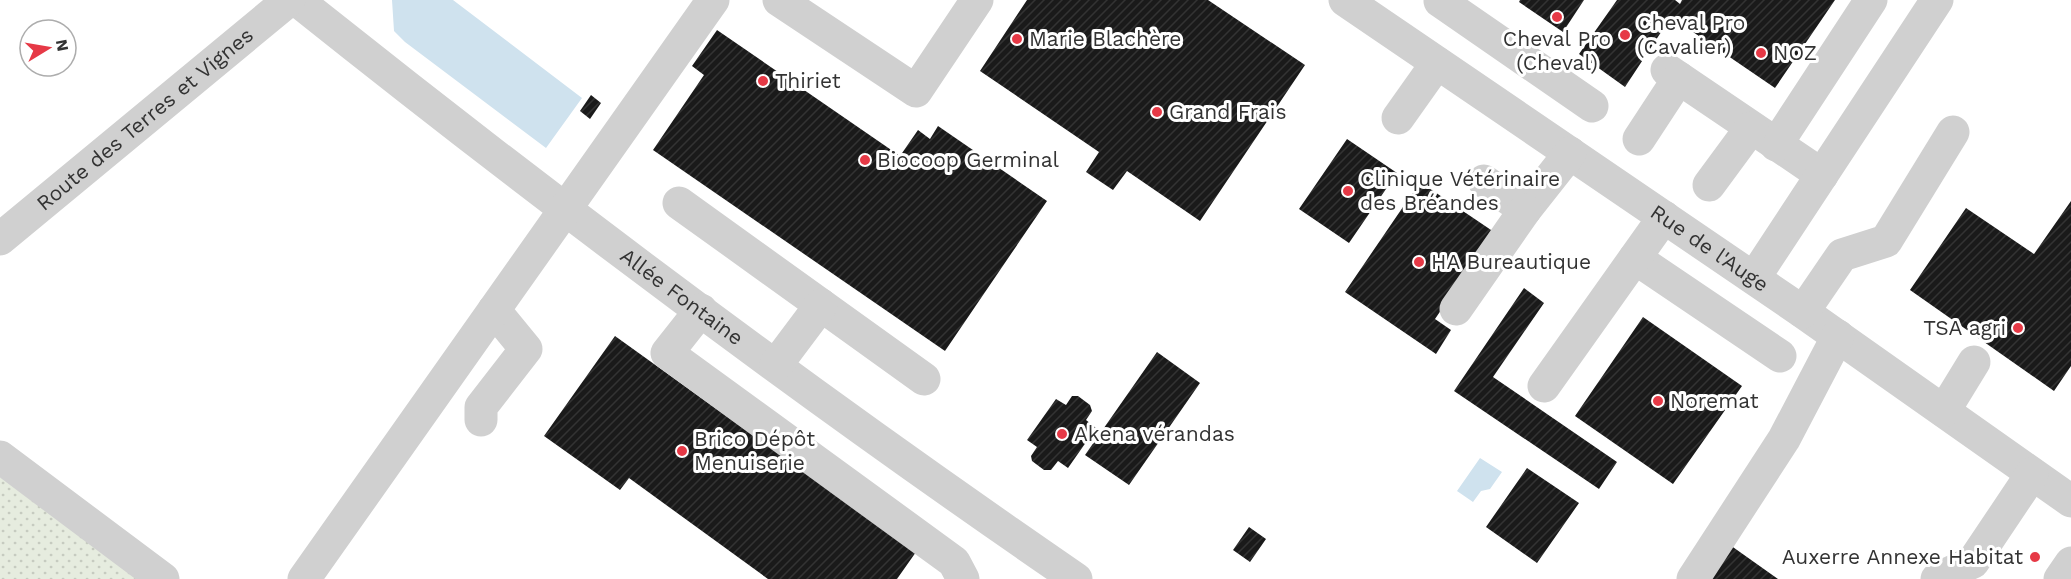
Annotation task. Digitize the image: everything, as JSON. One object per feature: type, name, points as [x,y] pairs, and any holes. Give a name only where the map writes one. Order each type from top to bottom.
[{"type":"street","name":"Route des Terres et Vignes","points":[[0,239],[289,0]]},
{"type":"street","name":"Allée Fontaine","points":[[297,0],[564,210],[957,497],[1076,579]]},
{"type":"street","points":[[304,579],[713,0]]},
{"type":"street","points":[[779,0],[916,91],[977,0]]},
{"type":"street","name":"Rue de l'Auge","points":[[1345,0],[1754,278],[2071,501]]},
{"type":"street","points":[[1709,185],[1764,136],[1870,0]]},
{"type":"street","points":[[1754,278],[1937,0]]},
{"type":"street","points":[[1440,1],[1592,106]]},
{"type":"street","points":[[1398,118],[1450,71],[1493,38]]},
{"type":"street","points":[[1639,138],[1673,74],[1822,176]]},
{"type":"street","points":[[1803,312],[1842,255],[1886,241],[1953,132]]},
{"type":"street","points":[[1456,309],[1525,210],[1570,153]]},
{"type":"street","points":[[1484,181],[1525,210]]},
{"type":"street","points":[[679,203],[924,379]]},
{"type":"street","points":[[1544,386],[1664,217]]},
{"type":"street","points":[[1635,258],[1780,356]]},
{"type":"street","points":[[776,365],[820,305]]},
{"type":"street","points":[[481,420],[482,407],[526,349],[494,310]]},
{"type":"street","points":[[701,310],[667,353],[954,562],[963,579]]},
{"type":"street","points":[[1693,579],[1784,440],[1838,336]]},
{"type":"street","points":[[1944,411],[1974,362]]},
{"type":"street","points":[[0,458],[163,579]]},
{"type":"street","points":[[1937,579],[1973,562],[2032,474]]},
{"type":"street","points":[[2060,579],[2071,562]]},
{"type":"shaded area","points":[[0,477],[141,579],[0,579]]},
{"type":"water","points":[[392,0],[453,0],[582,98],[546,148],[405,42],[394,31]]},
{"type":"water","points":[[1480,458],[1502,472],[1490,489],[1481,491],[1473,502],[1457,491]]},
{"type":"building","name":"Grand Frais","points":[[1027,0],[1208,0],[1305,65],[1200,221],[1127,171],[1113,190],[1086,172],[1099,152],[980,71]]},
{"type":"building","name":"Cheval Pro (Cheval)","points":[[1520,0],[1584,0],[1563,32],[1519,2]]},
{"type":"building","name":"NOZ","points":[[1617,0],[1675,0],[1680,4],[1682,0],[1835,0],[1775,88],[1671,17],[1625,87],[1579,54]]},
{"type":"building","points":[[717,30],[900,156],[918,130],[930,139],[938,126],[1047,201],[945,351],[653,150],[704,75],[692,66]]},
{"type":"building","points":[[591,95],[601,103],[590,119],[580,111]]},
{"type":"building","name":"Clinique Vétérinaire des Bréandes","points":[[1347,139],[1397,173],[1349,243],[1299,209]]},
{"type":"building","name":"HA Bureautique","points":[[1420,182],[1494,232],[1435,319],[1451,330],[1436,354],[1345,292]]},
{"type":"building","name":"TSA agri","points":[[2071,201],[2071,366],[2054,391],[1910,290],[1966,208],[2034,254]]},
{"type":"building","points":[[1524,288],[1544,303],[1493,377],[1617,462],[1599,489],[1454,391]]},
{"type":"building","name":"Noremat","points":[[1643,317],[1742,386],[1673,484],[1575,416]]},
{"type":"building","name":"Brico Dépôt Menuiserie","points":[[615,336],[916,552],[897,579],[768,579],[629,478],[620,490],[544,436]]},
{"type":"building","points":[[1157,352],[1200,383],[1129,485],[1085,455]]},
{"type":"building","name":"Akena vérandas","points":[[1072,396],[1078,396],[1090,405],[1092,411],[1086,420],[1096,428],[1068,468],[1058,461],[1051,470],[1044,470],[1032,461],[1031,456],[1037,447],[1027,440],[1056,399],[1066,405]]},
{"type":"building","points":[[1527,468],[1579,503],[1537,563],[1486,527]]},
{"type":"building","points":[[1249,527],[1266,539],[1250,562],[1233,550]]},
{"type":"building","points":[[1730,545],[1778,579],[1706,579]]},
{"type":"place","name":"Cheval Pro (Cheval)","points":[[1557,17]]},
{"type":"place","name":"Cheval Pro (Cavalier)","points":[[1625,35]]},
{"type":"place","name":"Marie Blachère","points":[[1017,39]]},
{"type":"place","name":"NOZ","points":[[1761,53]]},
{"type":"place","name":"Thiriet","points":[[763,81]]},
{"type":"place","name":"Grand Frais","points":[[1157,112]]},
{"type":"place","name":"Biocoop Germinal","points":[[865,160]]},
{"type":"place","name":"Clinique Vétérinaire des Bréandes","points":[[1348,191]]},
{"type":"place","name":"HA Bureautique","points":[[1419,262]]},
{"type":"place","name":"TSA agri","points":[[2018,328]]},
{"type":"place","name":"Noremat","points":[[1658,401]]},
{"type":"place","name":"Akena vérandas","points":[[1062,434]]},
{"type":"place","name":"Brico Dépôt Menuiserie","points":[[682,451]]},
{"type":"place","name":"Auxerre Annexe Habitat","points":[[2035,557]]}]
